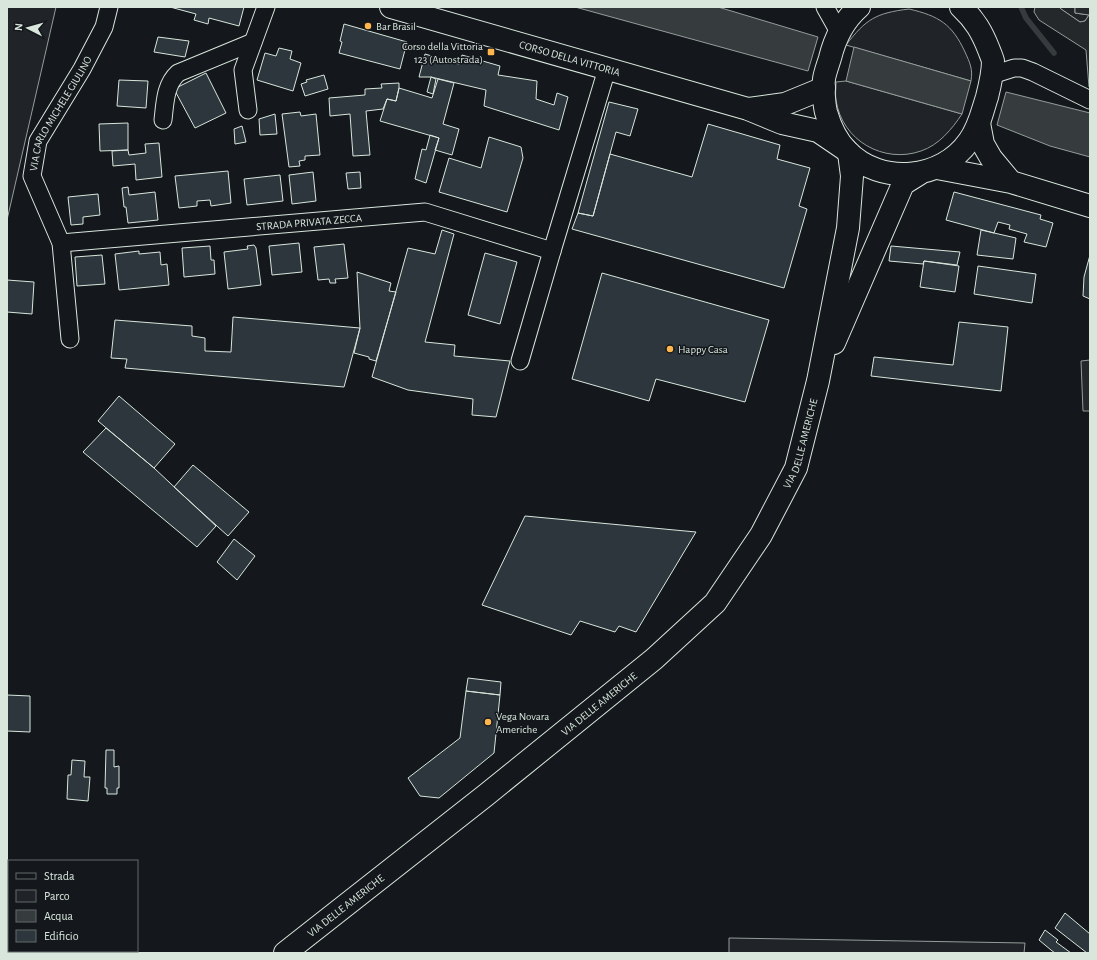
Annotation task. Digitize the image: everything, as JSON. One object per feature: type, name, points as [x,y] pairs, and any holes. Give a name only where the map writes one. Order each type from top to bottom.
[{"type":"main road","name":"CORSO DELLA VITTORIA","points":[[391,7],[748,109],[782,123],[818,131],[864,164],[881,171],[900,175],[928,171],[1011,182]]},
{"type":"main road","points":[[847,151],[833,131],[825,110],[824,83],[836,37],[850,14],[859,7]]},
{"type":"main road","points":[[965,9],[979,27],[993,59],[990,81],[979,123],[983,144],[991,158],[1011,182],[1090,206]]},
{"type":"main road","name":"CORSO DELLA VITTORIA","points":[[748,109],[785,104],[824,83]]},
{"type":"main road","name":"VIA DELLE AMERICHE","points":[[818,381],[903,184],[955,157],[969,142],[979,123]]},
{"type":"main road","name":"VIA DELLE AMERICHE","points":[[285,953],[486,795],[654,659],[715,603],[761,535],[796,468],[818,381],[848,228],[852,176],[847,151]]},
{"type":"street","name":"VIA CARLO MICHELE GIULINO","points":[[70,339],[61,243],[32,176],[38,141],[82,70],[104,27],[109,7]]},
{"type":"street","points":[[248,110],[242,70],[266,7]]},
{"type":"street","points":[[825,7],[836,37]]},
{"type":"street","points":[[162,120],[168,87],[172,79],[178,73],[253,42]]},
{"type":"street","points":[[990,81],[1014,68],[1022,68],[1090,100]]},
{"type":"street","points":[[520,361],[607,69]]},
{"type":"street","name":"STRADA PRIVATA ZECCA","points":[[61,243],[425,212],[552,251]]},
{"type":"green space","points":[[7,7],[56,7],[7,220]]},
{"type":"green space","points":[[1059,7],[1075,7],[1075,13],[1089,15],[1085,21],[1080,22]]},
{"type":"green space","points":[[909,9],[936,18],[955,34],[971,66],[971,81],[846,45],[866,23],[880,15]]},
{"type":"green space","points":[[846,81],[962,114],[939,141],[928,148],[907,154],[893,154],[879,151],[867,146],[856,138],[847,127],[840,114],[836,98],[836,82]]},
{"type":"green space","points":[[729,938],[1025,943],[1024,953],[729,953]]},
{"type":"shaded area","points":[[1035,7],[1059,7],[1080,22],[1085,21],[1089,15],[1075,13],[1075,7],[1090,7],[1090,87],[1086,50],[1039,20],[1034,12]]},
{"type":"shaded area","points":[[1090,360],[1090,411],[1083,411],[1081,361]]},
{"type":"water","points":[[575,7],[718,7],[818,37],[808,71]]},
{"type":"water","points":[[854,47],[971,81],[962,114],[846,81]]},
{"type":"water","points":[[1006,92],[1090,113],[1090,157],[1050,146],[997,125]]},
{"type":"building","points":[[170,7],[244,7],[239,26],[209,18],[208,24],[194,20],[196,14]]},
{"type":"building","points":[[344,24],[407,42],[400,69],[339,53]]},
{"type":"building","points":[[158,37],[189,41],[185,57],[154,52]]},
{"type":"building","points":[[279,48],[292,51],[290,59],[301,63],[293,91],[257,80],[265,53],[276,56]]},
{"type":"building","points":[[425,54],[459,64],[462,55],[500,66],[498,75],[537,81],[536,99],[554,105],[557,93],[568,97],[559,130],[484,106],[486,90],[431,77],[419,77]]},
{"type":"building","points":[[206,73],[226,113],[195,128],[174,89]]},
{"type":"building","points":[[324,75],[328,89],[305,96],[301,84],[307,82],[306,80]]},
{"type":"building","points":[[431,77],[436,79],[433,94],[427,92]]},
{"type":"building","points":[[438,79],[454,83],[443,124],[459,129],[452,155],[435,150],[439,138],[380,121],[387,99],[396,101],[399,88],[432,98]]},
{"type":"building","points":[[119,80],[148,81],[146,108],[117,106]]},
{"type":"building","points":[[399,83],[396,101],[387,99],[383,109],[366,111],[370,155],[353,156],[350,114],[330,116],[329,98],[365,95],[365,89],[382,88],[381,84]]},
{"type":"building","points":[[609,102],[638,109],[630,136],[616,132],[593,216],[578,213]]},
{"type":"building","points":[[300,112],[301,116],[316,114],[320,155],[305,156],[305,160],[299,161],[300,166],[289,167],[282,114]]},
{"type":"building","points":[[275,114],[277,134],[260,135],[259,119]]},
{"type":"building","points":[[128,123],[128,150],[100,151],[99,124]]},
{"type":"building","points":[[708,124],[780,145],[777,159],[810,168],[799,206],[807,209],[784,288],[572,229],[578,213],[593,216],[610,154],[692,177]]},
{"type":"building","points":[[242,126],[246,142],[235,144],[234,129]]},
{"type":"building","points":[[430,135],[439,138],[426,183],[415,179],[422,149],[426,150]]},
{"type":"building","points":[[489,137],[521,147],[523,158],[507,212],[439,192],[449,158],[481,168]]},
{"type":"building","points":[[159,143],[162,177],[136,180],[135,164],[113,166],[112,151],[128,150],[129,155],[146,153],[145,144]]},
{"type":"building","points":[[228,171],[231,203],[211,206],[210,200],[197,201],[197,206],[179,208],[175,176]]},
{"type":"building","points":[[313,172],[316,201],[292,204],[289,175]]},
{"type":"building","points":[[360,172],[361,188],[348,189],[346,173]]},
{"type":"building","points":[[280,175],[283,201],[247,205],[244,179]]},
{"type":"building","points":[[128,187],[129,195],[155,192],[158,220],[128,223],[126,207],[124,207],[122,188]]},
{"type":"building","points":[[954,192],[1041,215],[1040,219],[1053,223],[1046,247],[1024,242],[1027,234],[1009,229],[1010,225],[998,222],[994,233],[946,220]]},
{"type":"building","points":[[98,194],[100,215],[83,217],[83,224],[71,225],[68,197]]},
{"type":"building","points":[[442,230],[454,234],[425,342],[455,345],[454,356],[510,361],[496,417],[472,415],[473,399],[408,390],[372,377],[408,248],[435,254]]},
{"type":"building","points":[[981,230],[1016,238],[1013,259],[977,255]]},
{"type":"building","points":[[299,243],[302,272],[272,275],[269,246]]},
{"type":"building","points":[[344,244],[348,278],[335,279],[336,283],[330,283],[329,279],[318,280],[314,247]]},
{"type":"building","points":[[254,245],[256,248],[261,285],[228,289],[224,252],[248,249],[247,246]]},
{"type":"building","points":[[210,246],[211,260],[214,260],[215,274],[184,277],[182,248]]},
{"type":"building","points":[[891,246],[960,252],[957,265],[924,261],[923,264],[889,261]]},
{"type":"building","points":[[139,251],[139,254],[160,252],[161,265],[167,264],[169,285],[119,290],[115,254]]},
{"type":"building","points":[[485,253],[517,262],[500,324],[468,315]]},
{"type":"building","points":[[102,255],[105,284],[77,286],[75,257]]},
{"type":"building","points":[[1090,255],[1090,299],[1083,296],[1084,277]]},
{"type":"building","points":[[924,261],[959,266],[955,292],[920,287]]},
{"type":"building","points":[[978,266],[1036,274],[1032,303],[974,294]]},
{"type":"building","points":[[357,272],[391,283],[389,291],[396,292],[376,361],[369,359],[369,357],[354,353],[360,328]]},
{"type":"building","name":"Happy Casa","points":[[602,273],[769,320],[745,402],[656,379],[649,401],[572,379]]},
{"type":"building","points":[[7,280],[34,282],[32,314],[7,312]]},
{"type":"building","points":[[233,317],[360,328],[344,387],[125,368],[127,359],[111,358],[115,320],[192,326],[192,336],[205,338],[205,351],[231,352]]},
{"type":"building","points":[[959,322],[1008,327],[1001,391],[871,376],[874,357],[953,365]]},
{"type":"building","points":[[119,396],[175,444],[154,468],[98,421]]},
{"type":"building","points":[[106,428],[154,468],[216,526],[197,547],[83,452]]},
{"type":"building","points":[[193,465],[249,512],[228,536],[174,487]]},
{"type":"building","points":[[525,516],[696,532],[636,632],[619,626],[615,632],[580,621],[571,635],[482,605]]},
{"type":"building","points":[[234,539],[255,556],[237,580],[217,562]]},
{"type":"building","points":[[468,678],[501,682],[500,695],[466,691]]},
{"type":"building","points":[[466,691],[500,695],[494,753],[439,798],[420,796],[408,778],[460,738]]},
{"type":"building","points":[[7,695],[30,696],[30,732],[7,731]]},
{"type":"building","points":[[106,750],[114,750],[114,767],[119,766],[119,788],[117,788],[117,794],[107,794],[107,788],[105,788]]},
{"type":"building","points":[[72,760],[85,761],[84,777],[90,777],[88,801],[67,799],[68,775],[71,775]]},
{"type":"building","points":[[1065,913],[1090,934],[1090,953],[1087,953],[1055,928]]},
{"type":"building","points":[[1045,930],[1058,940],[1056,942],[1071,953],[1055,953],[1039,940]]},
{"type":"waterway","points":[[1021,7],[1026,18],[1054,53]]},
{"type":"place","name":"Bar Brasil","points":[[368,26]]},
{"type":"place","name":"Corso della Vittoria 123 (Autostrada)","points":[[491,52]]},
{"type":"place","name":"Happy Casa","points":[[670,349]]},
{"type":"place","name":"Vega Novara Americhe","points":[[488,722]]}]
